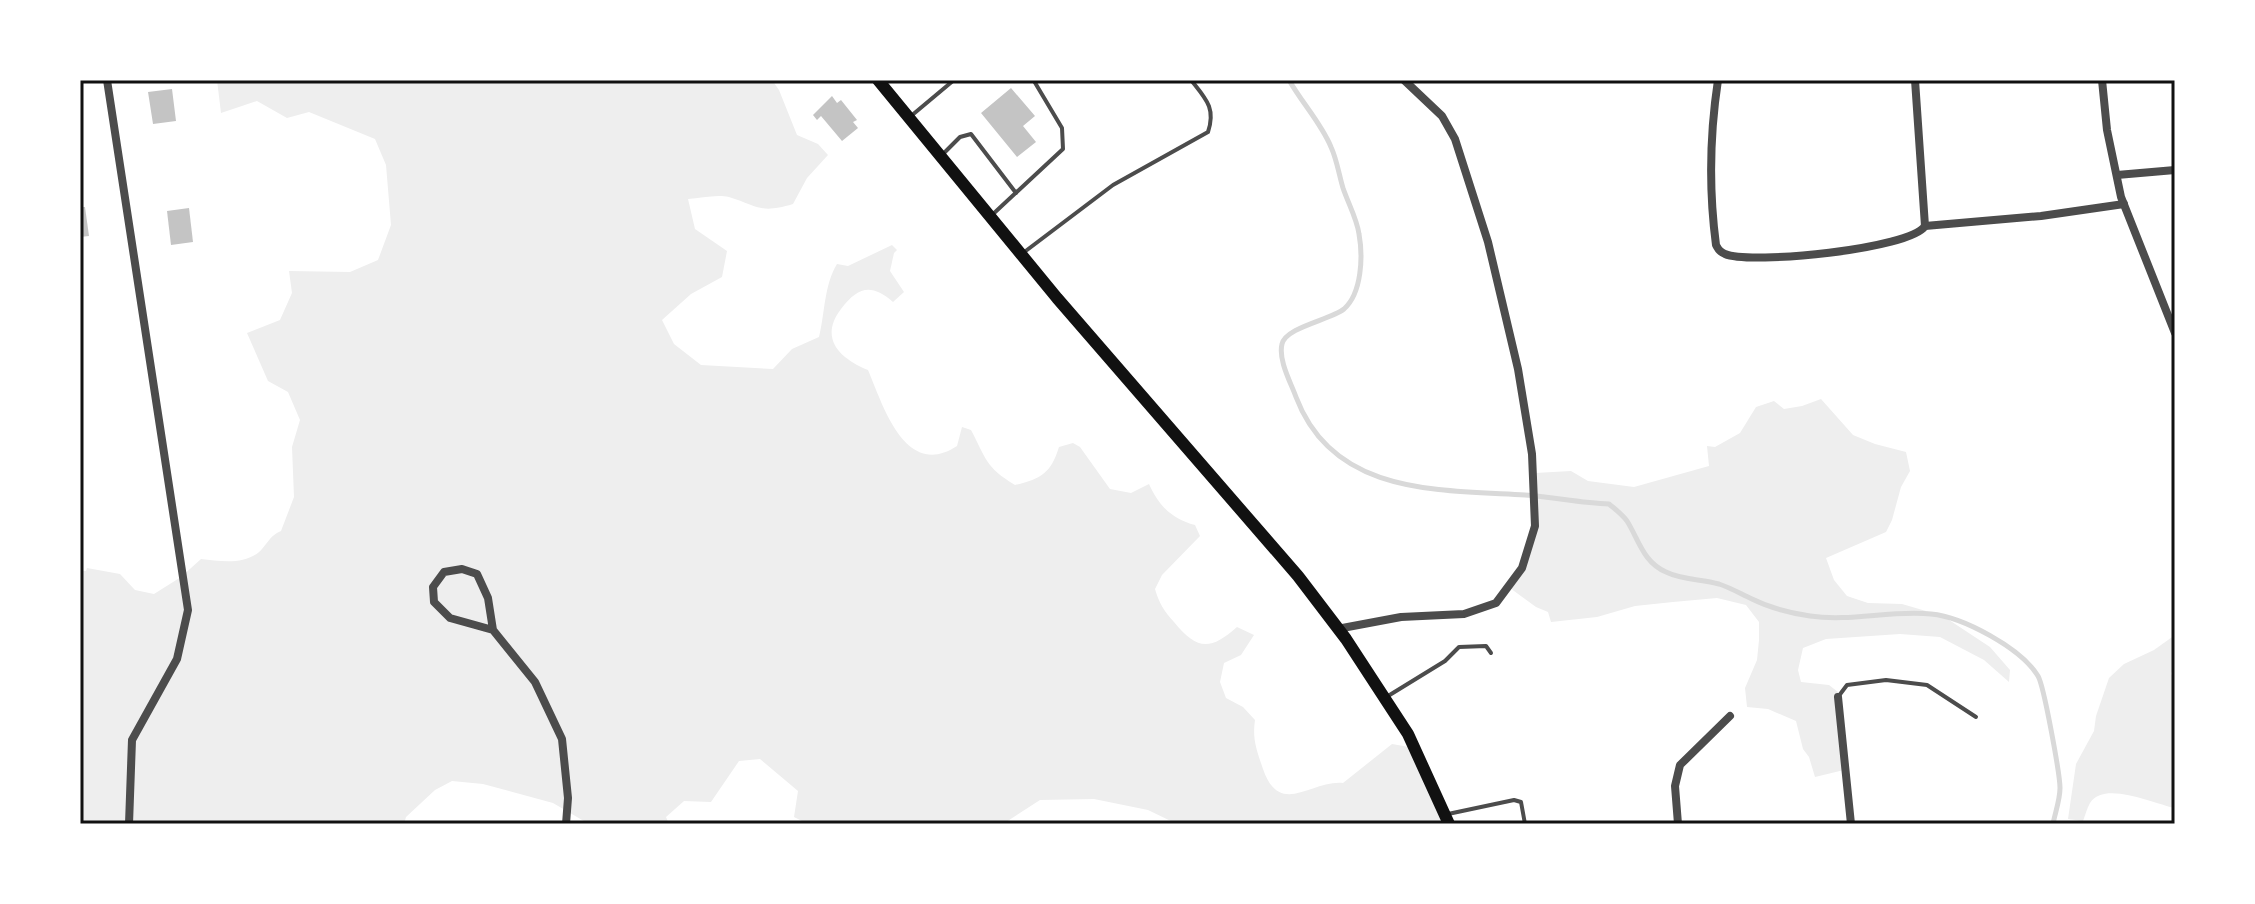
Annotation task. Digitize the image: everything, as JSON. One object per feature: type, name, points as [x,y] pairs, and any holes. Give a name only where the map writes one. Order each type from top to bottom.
[{"type":"main road","points":[[878,80],[1021,254],[1298,576],[1386,697],[1408,734],[1447,820]]},
{"type":"street","points":[[107,80],[188,610],[177,659],[132,740],[129,824]]},
{"type":"street","points":[[1337,629],[1401,617],[1464,614],[1496,603],[1522,568],[1535,526],[1535,485],[1518,369],[1488,242],[1455,139],[1442,116],[1404,80]]},
{"type":"street","points":[[1718,80],[1713,153],[1716,245],[1720,252],[1741,257],[1849,251],[1920,234],[1925,226],[1915,80]]},
{"type":"street","points":[[2102,80],[2107,130],[2124,204],[2175,333]]},
{"type":"street","points":[[2117,175],[2175,170]]},
{"type":"street","points":[[1925,226],[2041,216],[2124,204]]},
{"type":"street","points":[[493,630],[450,618],[434,602],[433,587],[444,572],[462,569],[477,574],[488,598],[493,630],[535,682],[562,739],[568,798],[566,824]]},
{"type":"street","points":[[1838,697],[1851,824]]},
{"type":"street","points":[[1678,824],[1675,786],[1680,765],[1730,716]]},
{"type":"lane","points":[[909,118],[954,80]]},
{"type":"lane","points":[[1021,254],[1113,185],[1208,132],[1213,117],[1207,100],[1191,80]]},
{"type":"lane","points":[[990,217],[1063,149],[1062,128],[1034,81]]},
{"type":"lane","points":[[941,156],[960,137],[971,134],[1016,193]]},
{"type":"lane","points":[[1386,697],[1445,661],[1459,647],[1481,645],[1491,653]]},
{"type":"lane","points":[[1838,697],[1847,685],[1886,680],[1927,685],[1976,717]]},
{"type":"lane","points":[[1447,820],[1514,800],[1524,807],[1525,824]]},
{"type":"shaded area","points":[[217,80],[772,80],[797,135],[818,144],[828,155],[807,178],[793,204],[766,209],[724,196],[688,199],[695,229],[727,251],[722,277],[691,294],[662,320],[674,344],[701,365],[773,369],[792,349],[819,337],[827,290],[837,264],[848,266],[892,245],[897,250],[890,271],[904,292],[893,302],[878,292],[859,292],[835,319],[832,338],[841,353],[868,370],[889,418],[910,446],[923,453],[939,454],[957,446],[962,427],[971,430],[992,467],[1015,485],[1044,474],[1059,447],[1073,443],[1080,447],[1110,489],[1131,493],[1149,484],[1167,510],[1195,525],[1200,536],[1162,575],[1155,589],[1165,610],[1190,638],[1204,644],[1219,640],[1237,627],[1254,635],[1241,655],[1224,663],[1220,682],[1226,698],[1243,707],[1255,720],[1256,745],[1270,784],[1287,794],[1343,783],[1392,744],[1415,748],[1450,824],[1177,824],[1148,810],[1094,799],[1040,800],[1003,824],[808,824],[794,817],[798,791],[760,759],[739,761],[711,802],[684,801],[666,817],[669,824],[589,824],[553,803],[483,784],[452,781],[435,790],[406,817],[404,824],[80,824],[80,571],[87,568],[120,574],[135,590],[154,594],[181,577],[201,559],[233,561],[249,558],[281,531],[294,497],[292,447],[300,420],[288,392],[268,381],[247,333],[280,320],[292,293],[289,271],[350,272],[378,260],[391,225],[386,165],[375,139],[309,112],[287,118],[257,101],[221,113]]},
{"type":"shaded area","points":[[1821,399],[1853,435],[1906,452],[1910,471],[1901,487],[1886,532],[1826,558],[1834,580],[1847,596],[1868,603],[1902,604],[1943,616],[1990,647],[2010,670],[2009,682],[1984,660],[1940,637],[1900,634],[1826,639],[1803,648],[1798,670],[1801,682],[1829,685],[1838,692],[1844,770],[1815,777],[1796,721],[1768,709],[1747,707],[1745,688],[1757,660],[1759,622],[1746,605],[1717,598],[1635,606],[1597,617],[1551,622],[1548,612],[1510,588],[1531,544],[1535,473],[1571,471],[1588,481],[1634,487],[1709,466],[1707,446],[1715,447],[1740,433],[1756,407],[1774,401],[1784,409]]},
{"type":"shaded area","points":[[2175,635],[2175,664],[2171,674],[2175,678],[2175,808],[2130,795],[2106,794],[2097,796],[2090,803],[2083,821],[2068,819],[2076,764],[2094,731],[2109,678],[2124,664],[2154,650]]},
{"type":"building","points":[[1011,88],[1035,116],[1023,126],[1036,142],[1017,157],[981,113]]},
{"type":"building","points":[[172,89],[176,121],[153,124],[148,92]]},
{"type":"building","points":[[832,96],[837,103],[841,100],[857,120],[853,122],[858,128],[842,141],[821,116],[817,120],[813,115]]},
{"type":"building","points":[[80,207],[85,207],[89,236],[80,237]]},
{"type":"building","points":[[189,208],[193,242],[171,245],[167,211]]},
{"type":"waterway","points":[[1289,80],[1331,147],[1360,243],[1360,274],[1350,302],[1337,313],[1291,333],[1285,338],[1281,350],[1296,397],[1313,429],[1335,453],[1362,470],[1391,481],[1424,488],[1609,504],[1627,521],[1647,556],[1658,568],[1679,577],[1719,584],[1780,610],[1825,617],[1931,614],[1959,621],[1990,636],[2030,665],[2041,683],[2060,788],[2053,824]]}]
